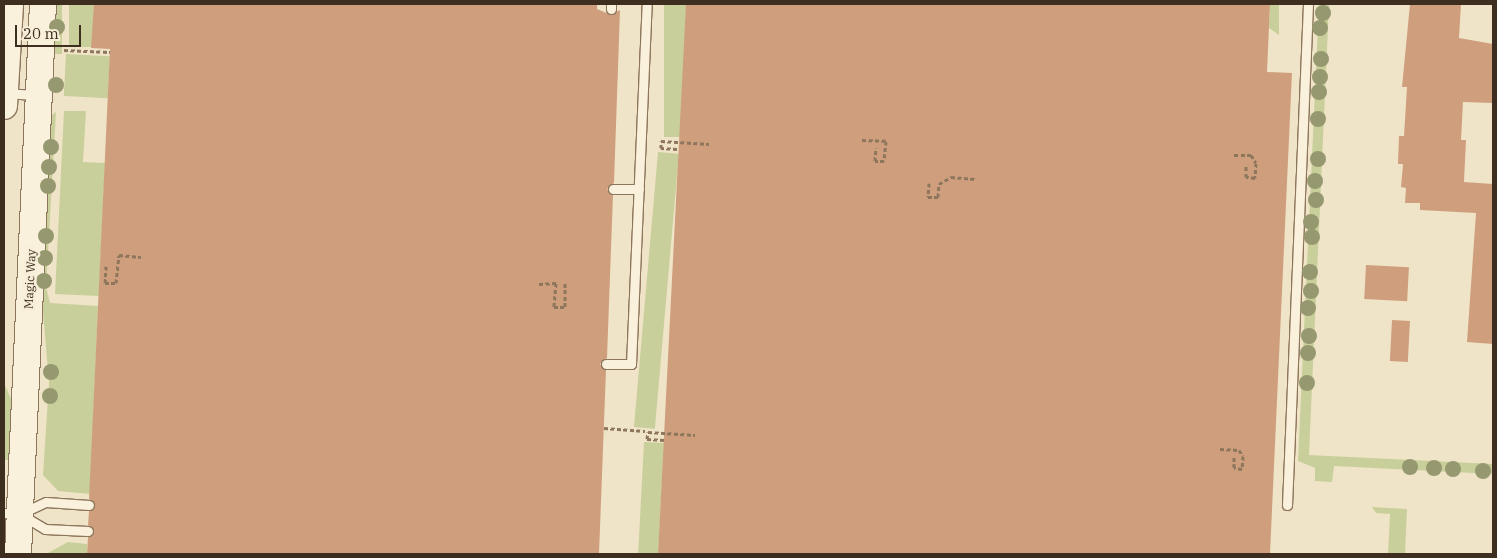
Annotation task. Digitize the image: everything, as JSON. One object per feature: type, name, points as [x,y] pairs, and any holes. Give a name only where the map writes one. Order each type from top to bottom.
[{"type":"street","points":[[4,97],[10,4]]},
{"type":"street","name":"Magic Way","points":[[18,554],[12,513],[43,4]]},
{"type":"lane","points":[[606,364],[631,364],[647,4]]},
{"type":"lane","points":[[1287,505],[1308,4]]},
{"type":"lane","points":[[4,97],[38,95]]},
{"type":"lane","points":[[613,190],[639,189]]},
{"type":"lane","points":[[12,513],[46,502],[89,505]]},
{"type":"lane","points":[[12,513],[45,529],[88,531]]},
{"type":"path","points":[[64,50],[110,52]]},
{"type":"path","points":[[862,140],[886,141],[884,162],[875,161],[876,148]]},
{"type":"path","points":[[677,148],[661,148],[661,141],[709,144]]},
{"type":"path","points":[[1234,155],[1251,155],[1256,163],[1256,178],[1246,177],[1246,166]]},
{"type":"path","points":[[929,183],[928,197],[938,197],[939,184],[951,177],[975,179]]},
{"type":"path","points":[[106,266],[105,283],[116,283],[119,255],[141,257]]},
{"type":"path","points":[[539,284],[556,283],[554,307],[565,307],[565,283]]},
{"type":"path","points":[[604,428],[645,431]]},
{"type":"path","points":[[664,440],[647,440],[648,432],[695,435]]},
{"type":"path","points":[[1220,448],[1239,450],[1244,456],[1242,469],[1234,468],[1234,456]]},
{"type":"green space","points":[[55,4],[62,4],[62,54],[55,54]]},
{"type":"green space","points":[[69,4],[94,4],[94,47],[69,47]]},
{"type":"green space","points":[[664,4],[686,4],[686,137],[664,137]]},
{"type":"green space","points":[[1270,4],[1279,4],[1279,35],[1269,28]]},
{"type":"green space","points":[[1319,4],[1329,4],[1309,455],[1493,464],[1493,474],[1334,466],[1332,482],[1315,481],[1315,468],[1298,461]]},
{"type":"green space","points":[[66,54],[110,56],[108,98],[64,96]]},
{"type":"green space","points":[[64,111],[86,111],[83,162],[105,163],[99,296],[55,294]]},
{"type":"green space","points":[[56,112],[46,287],[50,303],[98,306],[90,494],[58,491],[43,475],[49,383],[41,288],[49,117]]},
{"type":"green space","points":[[658,152],[679,154],[655,429],[634,427]]},
{"type":"green space","points":[[4,383],[19,416],[8,460],[4,460]]},
{"type":"green space","points":[[644,442],[664,443],[658,554],[638,554]]},
{"type":"green space","points":[[1372,507],[1407,509],[1405,554],[1388,554],[1390,514],[1376,513]]},
{"type":"green space","points":[[68,542],[87,544],[87,554],[46,554]]},
{"type":"building","points":[[94,4],[597,4],[597,9],[611,15],[620,10],[614,183],[607,189],[613,195],[607,358],[600,364],[606,370],[599,554],[87,554],[88,537],[94,532],[88,525],[89,511],[95,505],[89,499],[110,49],[91,48]]},
{"type":"building","points":[[686,4],[1270,4],[1267,72],[1292,73],[1270,554],[658,554]]},
{"type":"building","points":[[1410,4],[1461,4],[1459,38],[1493,44],[1493,103],[1463,102],[1461,140],[1466,140],[1464,182],[1493,184],[1493,344],[1467,342],[1476,213],[1420,210],[1420,203],[1405,203],[1406,188],[1401,187],[1403,164],[1398,164],[1399,136],[1404,136],[1407,87],[1402,87]]},
{"type":"building","points":[[1366,265],[1409,267],[1407,301],[1364,299]]},
{"type":"building","points":[[1392,320],[1410,321],[1408,362],[1390,361]]}]
